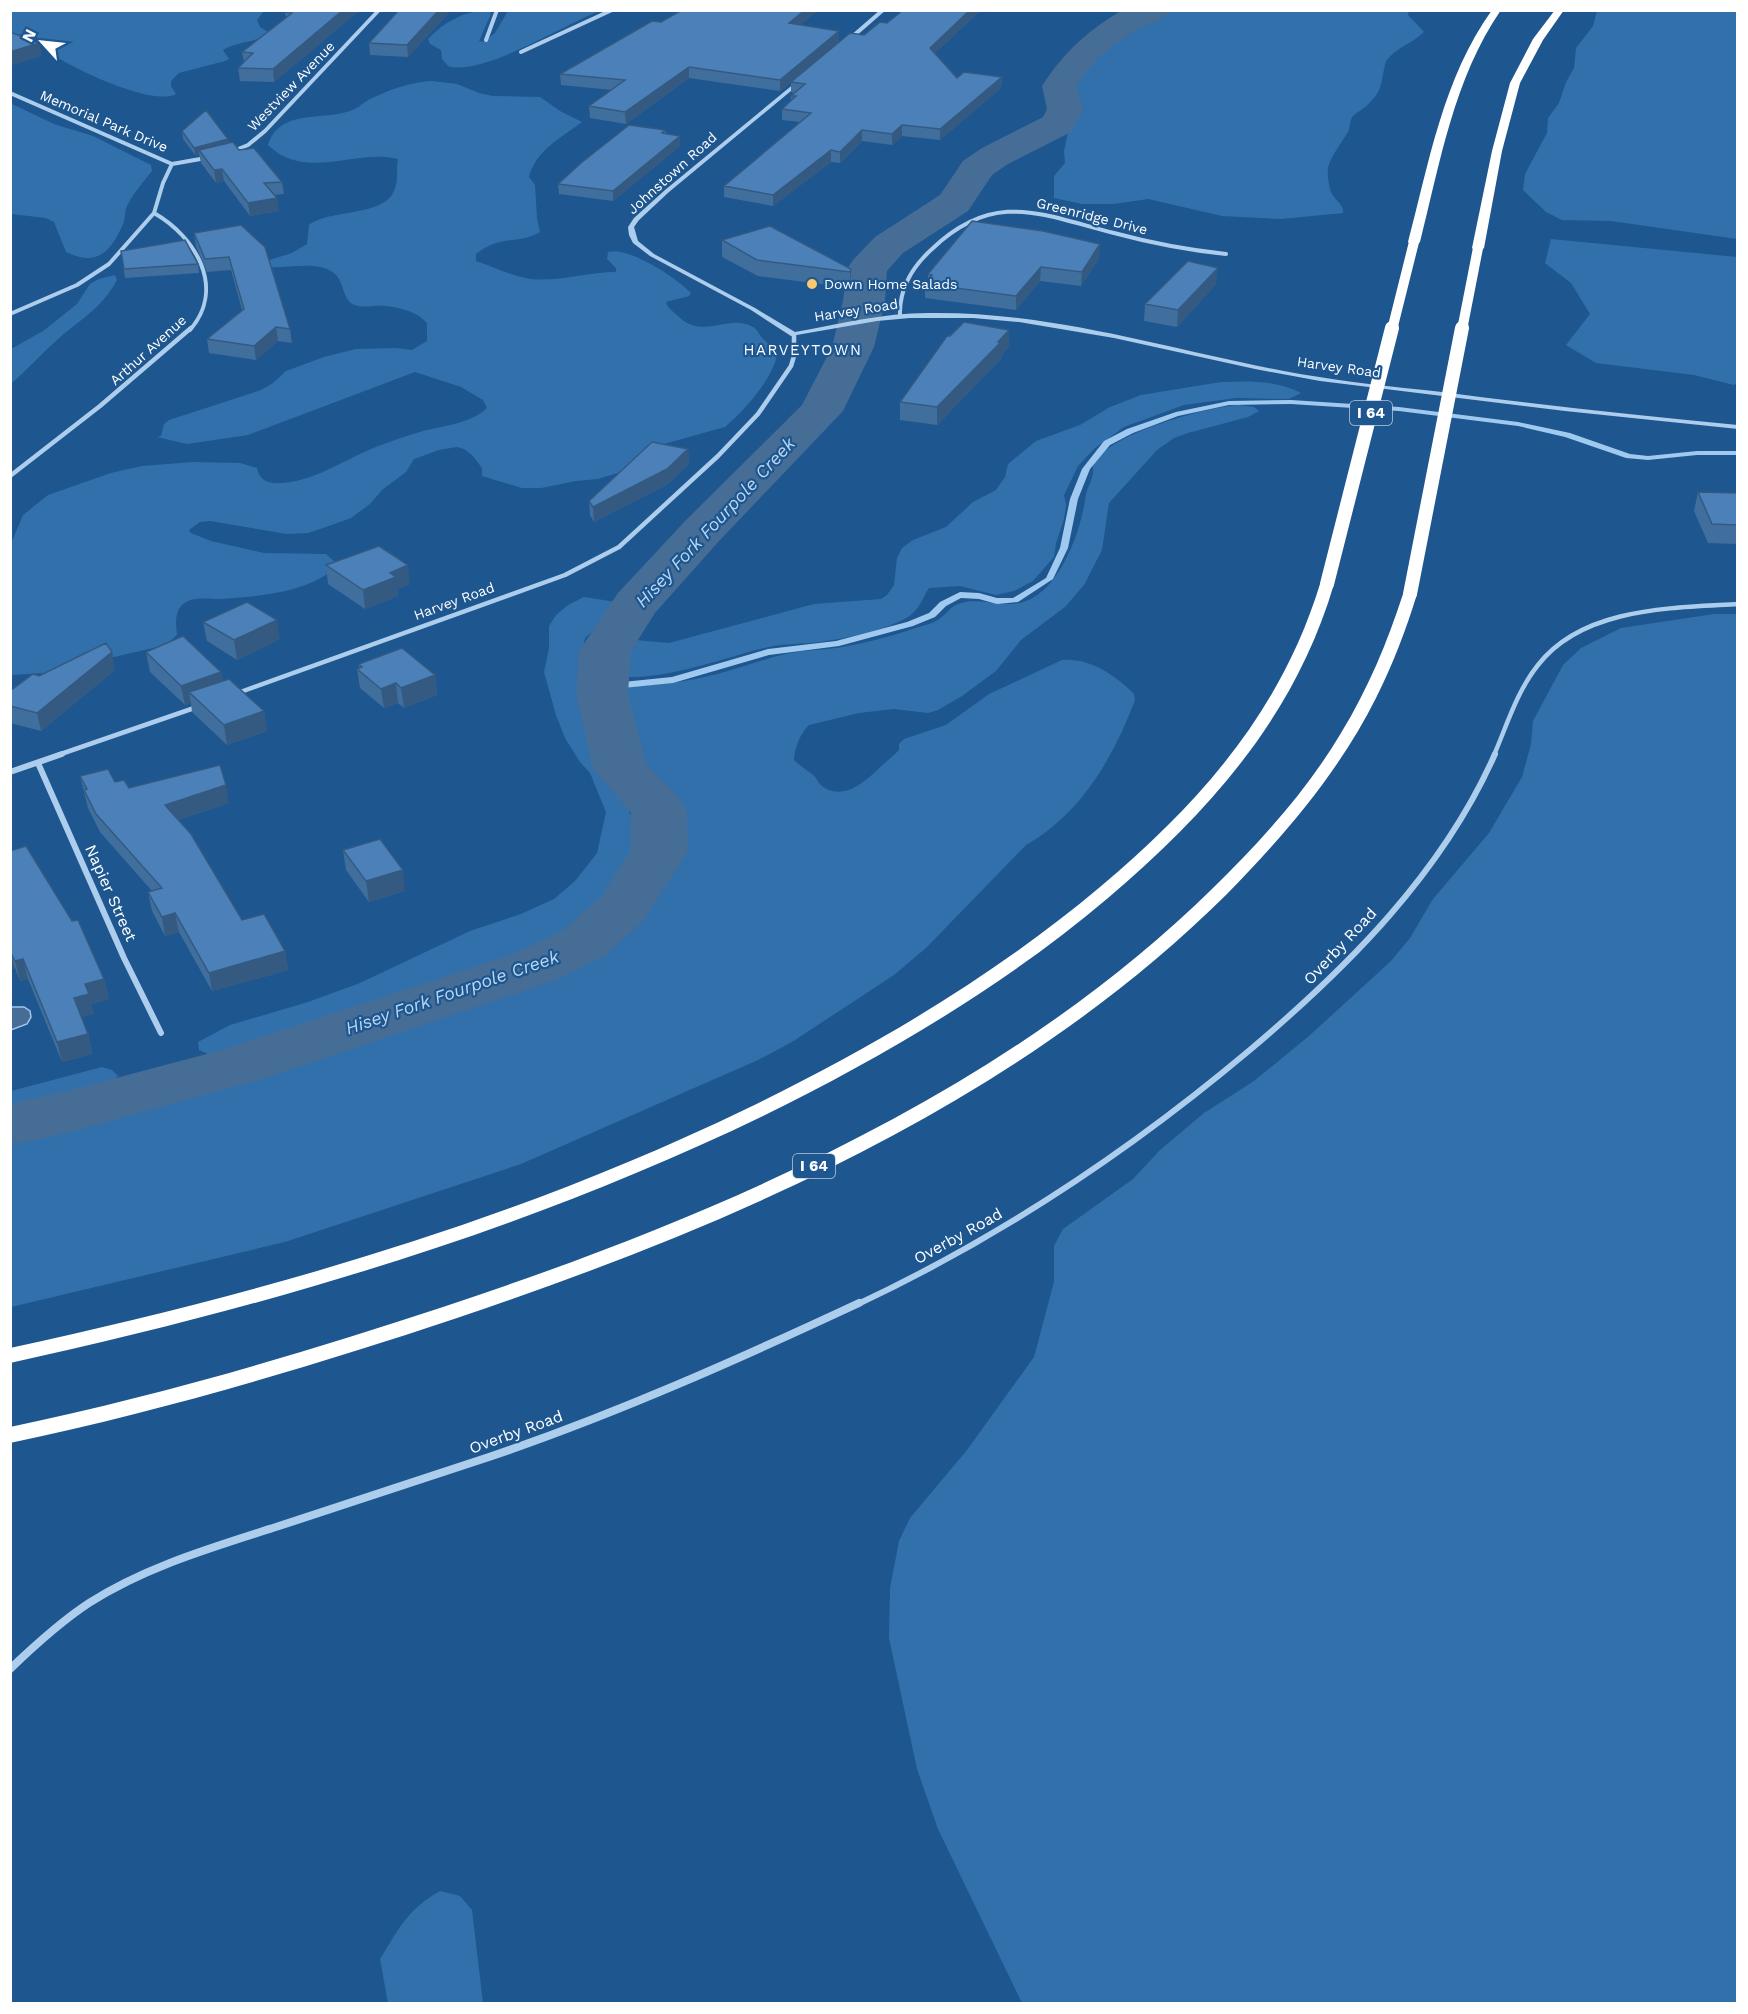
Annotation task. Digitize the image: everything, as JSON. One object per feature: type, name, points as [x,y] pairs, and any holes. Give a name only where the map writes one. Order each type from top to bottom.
[{"type":"highway","name":"I 64","points":[[10,1356],[105,1336],[238,1303],[373,1263],[505,1218],[630,1170],[739,1121],[844,1068],[936,1015],[1016,963],[1087,909],[1200,803],[1243,750],[1278,700],[1314,630],[1328,584],[1455,87],[1482,29],[1497,10]]},
{"type":"highway","name":"I 64","points":[[10,1435],[92,1419],[244,1378],[381,1336],[580,1268],[697,1220],[808,1170],[915,1114],[1008,1058],[1091,1002],[1161,947],[1222,891],[1274,835],[1318,781],[1354,727],[1380,678],[1400,629],[1410,594],[1497,152],[1515,83],[1538,39],[1560,10]]},
{"type":"street","name":"Westview Avenue","points":[[225,154],[248,145],[265,131],[379,10]]},
{"type":"street","points":[[486,40],[497,10]]},
{"type":"street","points":[[521,52],[612,10]]},
{"type":"street","points":[[837,49],[884,10]]},
{"type":"street","name":"Johnstown Road","points":[[794,334],[753,309],[652,255],[635,242],[631,227],[636,219],[667,191],[810,72]]},
{"type":"street","name":"Memorial Park Drive","points":[[10,93],[172,164],[163,183],[154,213]]},
{"type":"street","points":[[172,164],[212,157]]},
{"type":"street","name":"Greenridge Drive","points":[[900,316],[900,297],[903,286],[922,259],[958,228],[1001,212],[1045,213],[1145,241],[1226,254]]},
{"type":"street","points":[[10,314],[56,295],[95,274],[122,251],[154,213]]},
{"type":"street","name":"Arthur Avenue","points":[[10,476],[123,387],[177,341],[199,318],[207,280],[202,262],[174,225],[154,213]]},
{"type":"street","name":"Harvey Road","points":[[230,695],[554,579],[611,552],[634,535],[758,414],[791,366],[794,356],[794,334],[837,326],[900,316],[958,315],[1035,323],[1347,383],[1737,427]]},
{"type":"street","name":"Overby Road","points":[[10,1669],[37,1643],[89,1604],[144,1574],[194,1553],[536,1440],[705,1373],[884,1291],[982,1240],[1038,1206],[1103,1163],[1211,1082],[1304,1003],[1376,929],[1408,891],[1466,811],[1487,772],[1518,696],[1531,673],[1559,643],[1583,630],[1640,614],[1737,604]]},
{"type":"street","points":[[10,772],[208,703]]},
{"type":"street","name":"Napier Street","points":[[38,763],[124,958],[161,1033]]},
{"type":"shaded area","points":[[489,10],[491,14],[479,41],[484,42],[495,33],[508,11],[600,11],[502,57],[463,67],[448,66],[442,59],[441,50],[430,44],[428,39],[455,18],[471,12]]},
{"type":"shaded area","points":[[10,11],[264,11],[257,20],[260,27],[270,33],[259,39],[223,50],[229,59],[225,61],[179,73],[171,81],[176,94],[165,97],[131,91],[112,84],[61,60],[50,53],[34,37],[11,34]]},
{"type":"shaded area","points":[[1164,11],[1409,11],[1408,15],[1424,32],[1387,60],[1377,94],[1352,117],[1350,128],[1329,164],[1330,189],[1343,213],[1281,219],[1222,216],[1148,199],[1114,204],[1082,204],[1054,198],[1054,176],[1065,163],[1064,151],[1069,128],[1078,117],[1070,95],[1075,69],[1139,19]]},
{"type":"shaded area","points":[[1597,11],[1737,11],[1737,239],[1611,221],[1562,220],[1546,212],[1523,190],[1525,174],[1547,133],[1548,118],[1559,103],[1566,82],[1574,68],[1576,48],[1593,26]]},
{"type":"shaded area","points":[[432,81],[457,84],[493,96],[540,97],[560,111],[582,122],[550,145],[532,168],[529,177],[535,185],[540,232],[485,248],[476,254],[476,261],[516,276],[541,280],[616,272],[616,268],[607,259],[608,252],[617,251],[639,258],[675,279],[691,293],[689,296],[666,302],[671,310],[687,323],[706,327],[735,323],[756,329],[777,355],[763,385],[725,427],[653,447],[624,471],[598,479],[541,488],[522,488],[482,476],[482,468],[473,456],[457,447],[439,450],[414,459],[406,472],[351,518],[308,533],[287,534],[210,521],[200,522],[189,530],[191,533],[211,541],[264,553],[326,554],[335,562],[332,571],[307,584],[278,593],[187,601],[180,607],[177,615],[177,635],[166,645],[45,673],[11,675],[10,546],[23,515],[48,495],[111,473],[142,466],[193,462],[240,463],[257,468],[260,476],[268,482],[302,480],[392,441],[465,421],[487,408],[483,400],[461,387],[415,372],[248,435],[187,444],[157,437],[161,436],[164,424],[169,420],[261,390],[286,371],[324,357],[356,349],[412,350],[427,341],[427,323],[419,316],[396,308],[352,304],[339,279],[325,269],[306,266],[268,267],[266,261],[292,253],[307,244],[309,225],[318,220],[368,209],[388,199],[396,187],[398,159],[365,157],[314,163],[283,156],[268,145],[274,133],[282,125],[292,121],[350,111],[392,90]]},
{"type":"shaded area","points":[[10,103],[54,124],[93,136],[151,165],[152,171],[127,206],[124,222],[118,234],[102,254],[86,258],[66,252],[54,222],[46,218],[11,214]]},
{"type":"shaded area","points":[[1551,239],[1737,257],[1737,383],[1734,385],[1694,375],[1596,363],[1566,345],[1590,314],[1571,283],[1545,263]]},
{"type":"shaded area","points":[[115,275],[117,280],[98,306],[58,339],[11,384],[11,349],[43,331],[77,304],[90,284]]},
{"type":"shaded area","points":[[1221,382],[1272,384],[1301,393],[1289,399],[1236,398],[1184,405],[1124,427],[1095,448],[1078,466],[1064,495],[1066,505],[1064,519],[1054,557],[1033,581],[1014,591],[996,595],[960,586],[929,588],[912,614],[873,631],[834,640],[773,646],[672,673],[632,677],[615,675],[613,669],[615,653],[625,644],[635,640],[669,643],[814,604],[881,599],[894,585],[897,558],[902,548],[913,540],[946,527],[973,502],[996,490],[1005,477],[1008,464],[1036,441],[1080,425],[1110,407],[1141,395]]},
{"type":"shaded area","points":[[1238,405],[1254,407],[1259,411],[1248,417],[1174,438],[1157,450],[1109,503],[1102,550],[1084,585],[1065,607],[1021,640],[996,671],[938,710],[928,713],[894,709],[859,713],[809,725],[803,732],[794,760],[814,776],[822,786],[832,791],[842,792],[852,789],[870,776],[899,750],[899,744],[904,739],[946,725],[989,694],[1062,660],[1082,662],[1101,669],[1119,680],[1134,694],[1135,700],[1116,743],[1093,783],[1079,801],[1046,832],[1026,845],[926,948],[894,975],[792,1042],[758,1060],[521,1164],[285,1242],[11,1307],[11,1131],[37,1128],[191,1088],[196,1083],[247,1071],[380,1022],[534,977],[618,930],[637,910],[650,879],[668,854],[674,840],[671,815],[655,785],[634,763],[624,743],[610,729],[613,701],[622,686],[694,679],[791,653],[838,648],[873,641],[932,623],[961,603],[972,601],[1010,604],[1030,599],[1049,584],[1065,561],[1077,534],[1093,475],[1094,463],[1104,452],[1138,432],[1160,424],[1204,411]]},
{"type":"shaded area","points":[[584,597],[616,602],[610,616],[585,638],[578,672],[598,765],[618,786],[637,829],[639,849],[638,855],[616,879],[608,900],[599,913],[563,945],[543,954],[246,1047],[208,1054],[199,1050],[198,1042],[230,1025],[308,1002],[360,983],[470,931],[521,914],[554,899],[575,881],[597,853],[606,812],[590,773],[565,738],[544,672],[549,648],[549,626],[556,615],[568,605]]},
{"type":"shaded area","points":[[1714,614],[1738,614],[1737,2003],[1022,2003],[938,1829],[917,1769],[889,1638],[890,1588],[899,1541],[910,1518],[967,1450],[1034,1357],[1054,1282],[1054,1246],[1063,1229],[1133,1179],[1160,1150],[1204,1113],[1254,1081],[1309,1036],[1391,961],[1410,938],[1433,899],[1489,833],[1522,777],[1531,744],[1533,721],[1563,665],[1581,648],[1621,628]]},
{"type":"shaded area","points":[[11,1007],[24,1007],[30,1011],[31,1017],[27,1024],[11,1030]]},
{"type":"shaded area","points":[[102,1067],[112,1070],[118,1076],[95,1089],[67,1097],[11,1107],[11,1091]]},
{"type":"shaded area","points":[[440,1891],[460,1896],[472,1910],[483,2003],[388,2003],[380,1959],[412,1912]]},
{"type":"building","points":[[287,10],[343,10],[273,69],[238,68],[253,53],[242,52],[292,13],[285,12]]},
{"type":"building","points":[[399,10],[439,10],[407,45],[369,43]]},
{"type":"building","points":[[682,10],[805,10],[789,23],[839,31],[780,80],[689,67],[625,112],[589,106],[625,80],[560,74],[652,21],[661,22]]},
{"type":"building","points":[[903,10],[970,10],[930,48],[957,78],[964,72],[1002,77],[940,129],[902,125],[892,134],[862,130],[840,152],[831,150],[773,195],[724,186],[811,113],[782,109],[796,96],[791,96],[805,84],[791,82],[850,33],[864,35],[880,22],[887,23]]},
{"type":"building","points":[[10,32],[39,43],[10,52]]},
{"type":"building","points":[[206,110],[228,139],[194,148],[182,131]]},
{"type":"building","points":[[629,125],[665,130],[662,133],[680,136],[613,191],[558,184],[581,163]]},
{"type":"building","points":[[233,142],[239,150],[254,148],[282,182],[264,183],[277,198],[248,203],[222,169],[214,170],[199,150]]},
{"type":"building","points":[[972,221],[1043,231],[1100,244],[1082,272],[1041,267],[1016,296],[925,284],[932,275],[928,274]]},
{"type":"building","points":[[241,225],[265,247],[290,329],[276,327],[254,346],[207,339],[244,309],[229,257],[205,259],[194,233]]},
{"type":"building","points":[[770,226],[851,269],[850,272],[757,260],[722,240]]},
{"type":"building","points":[[185,240],[198,264],[124,269],[121,251]]},
{"type":"building","points":[[1188,261],[1218,268],[1178,310],[1145,304]]},
{"type":"building","points":[[964,322],[1009,330],[998,342],[1001,342],[937,407],[900,402],[947,336],[950,336]]},
{"type":"building","points":[[652,442],[688,449],[667,469],[593,507],[589,501]]},
{"type":"building","points":[[1698,492],[1737,493],[1737,525],[1712,524]]},
{"type":"building","points":[[379,546],[408,565],[390,573],[396,577],[363,590],[326,565]]},
{"type":"building","points":[[247,602],[277,620],[234,640],[203,622]]},
{"type":"building","points":[[183,636],[221,672],[181,686],[146,652]]},
{"type":"building","points":[[106,643],[112,652],[37,713],[10,706],[10,691],[33,674],[39,676]]},
{"type":"building","points":[[402,648],[435,675],[401,688],[396,683],[381,689],[357,669],[362,667],[359,664]]},
{"type":"building","points":[[229,679],[264,711],[224,725],[189,692]]},
{"type":"building","points":[[220,765],[226,785],[165,805],[191,834],[242,920],[264,914],[285,951],[209,973],[175,913],[162,917],[148,892],[162,888],[96,814],[80,776],[108,769],[115,782],[124,780],[129,788]]},
{"type":"building","points":[[380,839],[403,870],[366,881],[343,850]]},
{"type":"building","points":[[26,846],[72,921],[78,920],[104,979],[85,984],[89,994],[74,998],[88,1034],[57,1042],[23,959],[15,961],[10,951],[10,851]]},
{"type":"waterway","name":"Hisey Fork Fourpole Creek","points":[[10,1124],[63,1113],[240,1065],[532,968],[584,943],[623,908],[659,851],[659,810],[620,769],[602,694],[605,651],[636,604],[703,530],[821,411],[853,347],[864,301],[867,269],[889,245],[954,203],[969,184],[976,169],[995,156],[1058,124],[1065,109],[1059,86],[1074,65],[1092,46],[1113,30],[1154,10]]},
{"type":"waterway","points":[[603,687],[673,680],[768,652],[836,644],[910,624],[932,615],[943,604],[960,595],[979,596],[997,601],[1015,600],[1049,579],[1064,548],[1074,499],[1086,469],[1107,443],[1130,431],[1176,414],[1229,403],[1291,402],[1399,409],[1518,424],[1567,435],[1629,456],[1648,458],[1697,453],[1738,453]]},
{"type":"place","name":"Down Home Salads","points":[[812,284]]},
{"type":"district","name":"HARVEYTOWN","points":[[803,350]]}]
